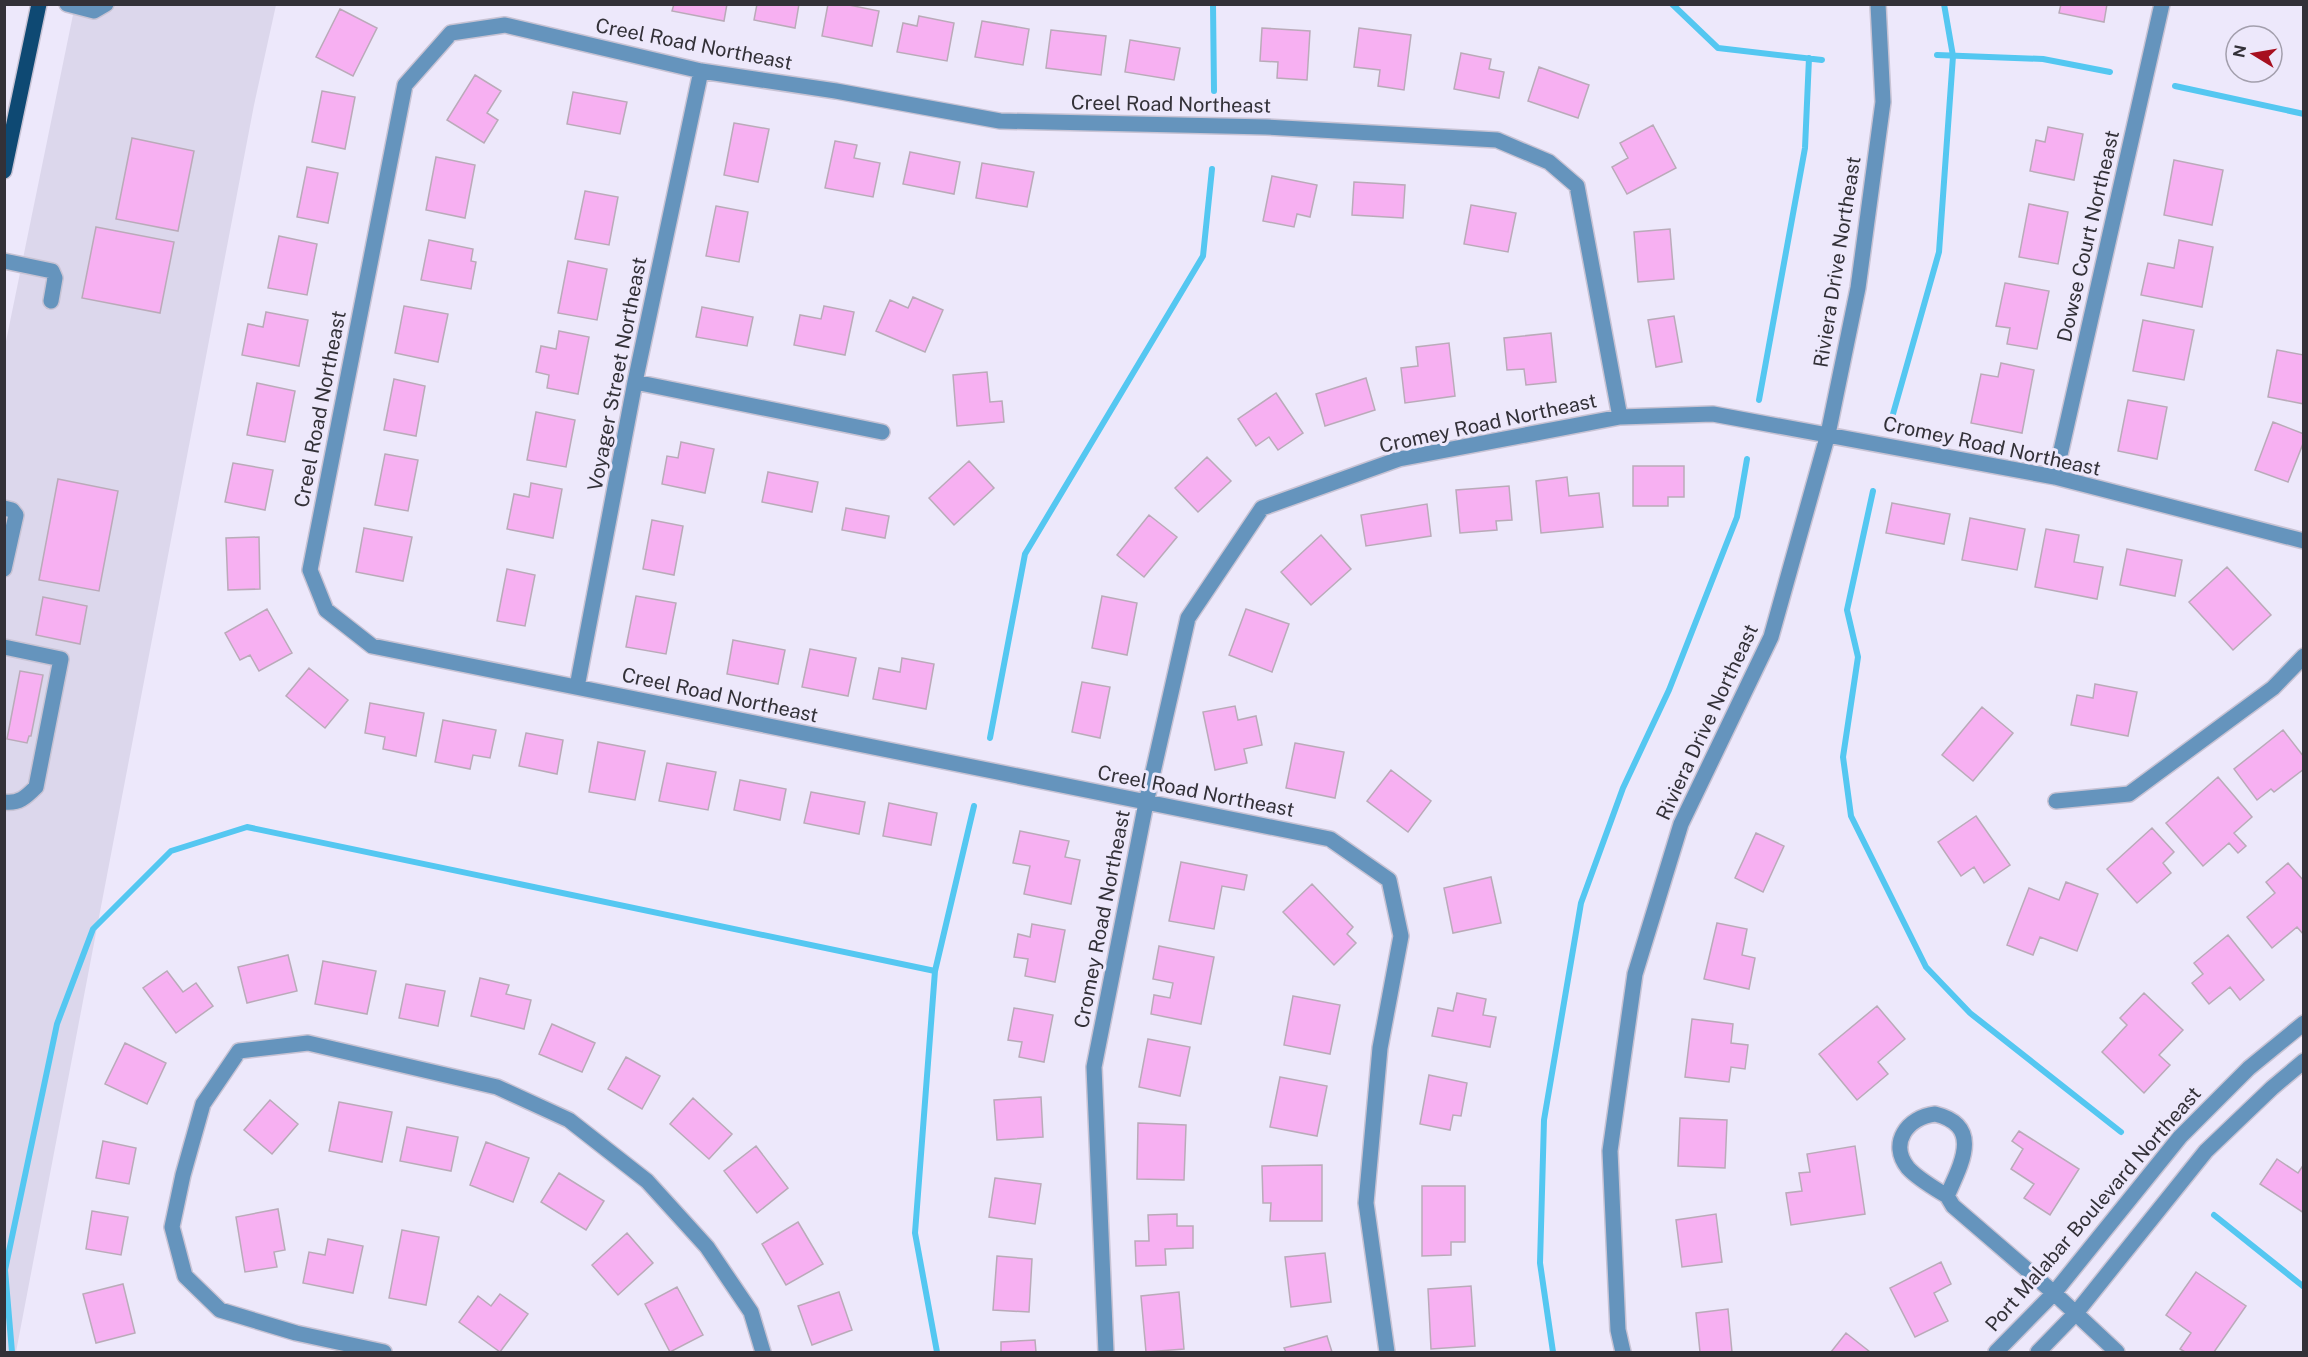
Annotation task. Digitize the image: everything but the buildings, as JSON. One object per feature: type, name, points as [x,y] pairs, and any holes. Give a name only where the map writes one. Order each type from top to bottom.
[{"type":"main road","points":[[4,171],[39,4]]},
{"type":"street","points":[[67,4],[94,11],[106,4]]},
{"type":"street","name":"Riviera Drive Northeast","points":[[1623,1353],[1618,1330],[1611,1150],[1635,974],[1681,824],[1771,637],[1828,434],[1858,288],[1883,102],[1878,4]]},
{"type":"street","name":"Dowse Court Northeast","points":[[2055,477],[2162,4]]},
{"type":"street","name":"Creel Road Northeast","points":[[1388,1353],[1366,1203],[1380,1048],[1401,936],[1389,880],[1330,839],[372,646],[326,610],[310,570],[405,85],[451,33],[505,25],[701,71],[836,91],[1000,121],[1266,128],[1497,140],[1549,162],[1577,186],[1620,417]]},
{"type":"street","name":"Voyager Street Northeast","points":[[576,687],[635,382],[701,71]]},
{"type":"street","points":[[4,261],[52,271],[55,278],[51,301]]},
{"type":"street","points":[[635,382],[882,432]]},
{"type":"street","name":"Cromey Road Northeast","points":[[1106,1353],[1094,1067],[1146,803],[1188,618],[1262,508],[1399,459],[1620,417],[1713,414],[2055,477],[2304,542]]},
{"type":"street","points":[[4,508],[12,510],[16,515],[4,569]]},
{"type":"street","points":[[4,647],[61,659],[36,787],[25,798],[14,803],[4,802]]},
{"type":"street","points":[[2056,801],[2129,794],[2273,688],[2304,656]]},
{"type":"street","name":"Port Malabar Boulevard Northeast","points":[[1996,1353],[2054,1293],[2180,1137],[2248,1068],[2304,1023]]},
{"type":"street","points":[[384,1353],[296,1333],[220,1310],[185,1276],[172,1227],[183,1175],[202,1104],[239,1051],[308,1043],[497,1087],[569,1120],[647,1181],[707,1247],[751,1312],[763,1353]]},
{"type":"street","points":[[2038,1353],[2076,1313],[2206,1151],[2304,1061]]},
{"type":"street","points":[[1947,1196],[1963,1160],[1965,1141],[1956,1123],[1935,1114],[1924,1115],[1914,1120],[1906,1128],[1901,1138],[1900,1149],[1909,1169],[1947,1196],[1953,1206],[2054,1293],[2117,1353]]},
{"type":"shaded area","points":[[75,5],[276,5],[254,105],[16,1352],[5,1352],[4,351]]},
{"type":"waterway","points":[[1213,4],[1214,91]]},
{"type":"waterway","points":[[1672,4],[1718,48],[1822,60]]},
{"type":"waterway","points":[[1893,414],[1939,252],[1953,56],[1944,4]]},
{"type":"waterway","points":[[1937,55],[2043,59],[2110,72]]},
{"type":"waterway","points":[[1759,400],[1805,148],[1809,58]]},
{"type":"waterway","points":[[2175,86],[2304,114]]},
{"type":"waterway","points":[[990,738],[1025,554],[1203,256],[1212,169]]},
{"type":"waterway","points":[[1553,1352],[1540,1263],[1544,1120],[1581,903],[1623,788],[1669,690],[1737,517],[1747,459]]},
{"type":"waterway","points":[[1873,491],[1847,610],[1858,657],[1843,757],[1851,816],[1926,967],[1970,1013],[2121,1132]]},
{"type":"waterway","points":[[937,1352],[915,1233],[935,971],[974,806]]},
{"type":"waterway","points":[[12,1352],[5,1270],[57,1024],[93,929],[171,851],[247,827],[935,971]]},
{"type":"waterway","points":[[2214,1215],[2304,1287]]}]
